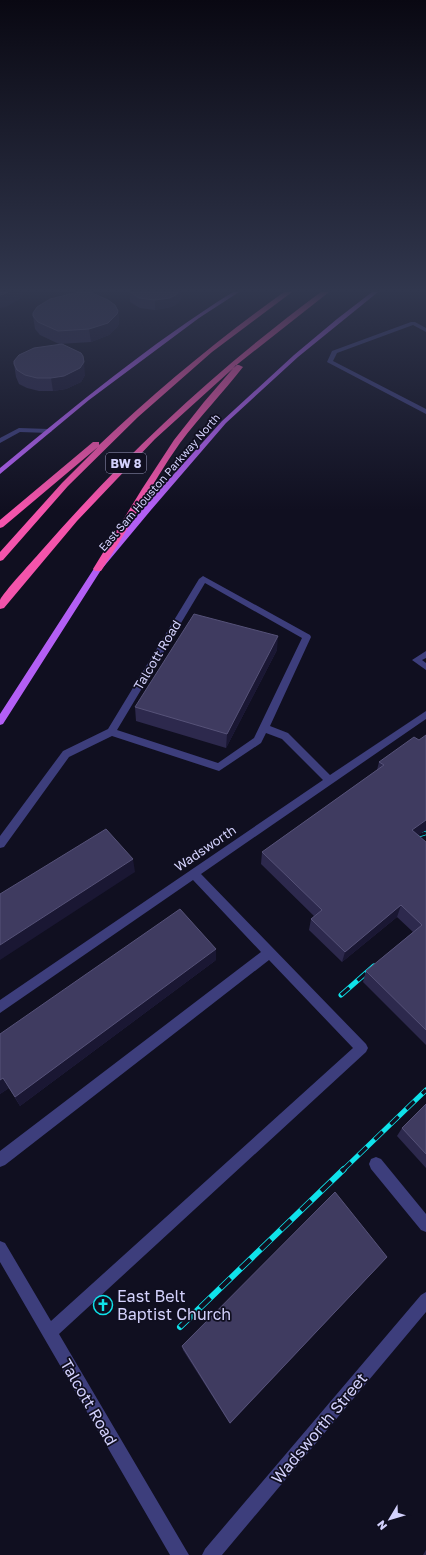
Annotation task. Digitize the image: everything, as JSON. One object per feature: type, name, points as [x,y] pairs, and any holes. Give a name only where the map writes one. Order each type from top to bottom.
[{"type":"highway","name":"BW 8","points":[[0,558],[81,468],[112,437],[174,380],[194,365]]},
{"type":"highway","name":"BW 8","points":[[0,606],[64,529],[120,469],[208,386],[233,365]]},
{"type":"highway","points":[[98,569],[177,442],[241,365]]},
{"type":"highway","points":[[0,525],[33,495],[174,380]]},
{"type":"main road","points":[[0,472],[87,399],[133,365]]},
{"type":"main road","name":"East Sam Houston Parkway North","points":[[0,722],[98,569],[148,508],[224,422],[287,365]]},
{"type":"lane","points":[[335,365],[426,412]]},
{"type":"lane","points":[[0,441],[19,430],[49,431]]},
{"type":"lane","name":"Talcott Road","points":[[111,732],[203,579],[307,637],[264,728]]},
{"type":"lane","points":[[426,654],[416,660],[426,667]]},
{"type":"lane","name":"Wadsworth","points":[[0,1007],[426,714]]},
{"type":"lane","points":[[0,844],[66,754],[111,732],[219,767],[258,740],[264,728],[285,736],[329,780]]},
{"type":"lane","points":[[49,1333],[362,1048],[193,873]]},
{"type":"lane","points":[[0,1160],[270,952]]},
{"type":"lane","points":[[376,1164],[426,1225]]},
{"type":"lane","name":"Talcott Road","points":[[0,1248],[180,1555]]},
{"type":"lane","name":"Wadsworth Street","points":[[211,1555],[426,1300]]},
{"type":"building","points":[[14,365],[82,365],[80,368],[64,376],[51,378],[37,378],[25,375],[17,370]]},
{"type":"building","points":[[194,614],[278,636],[227,734],[135,707]]},
{"type":"building","points":[[426,735],[426,820],[412,830],[426,842],[426,1030],[366,971],[422,925],[401,905],[345,952],[311,919],[322,910],[262,852],[384,765],[379,762],[414,737],[419,740]]},
{"type":"building","points":[[106,829],[133,859],[0,945],[0,894]]},
{"type":"building","points":[[180,909],[216,949],[15,1097],[3,1078],[0,1080],[0,1034]]},
{"type":"building","points":[[426,1104],[426,1154],[402,1128]]},
{"type":"building","points":[[335,1192],[387,1257],[230,1423],[182,1346]]},
{"type":"railway","points":[[419,835],[426,833]]},
{"type":"railway","points":[[341,995],[374,966]]},
{"type":"railway","points":[[343,1170],[426,1090]]},
{"type":"railway","points":[[180,1327],[344,1169]]},
{"type":"place","name":"East Belt Baptist Church","points":[[103,1305]]}]
